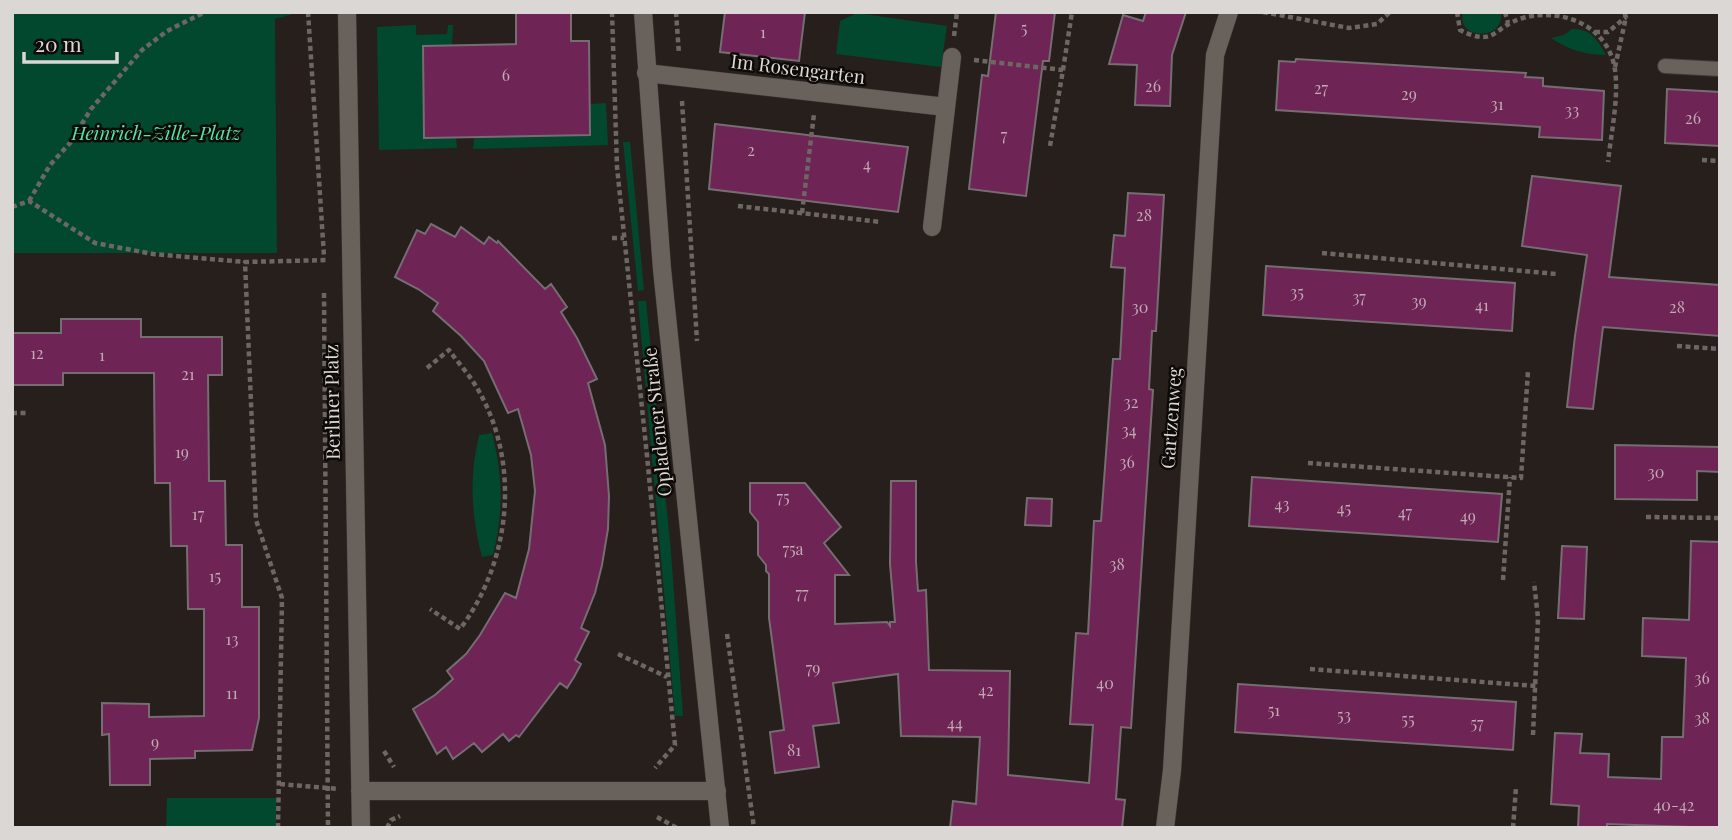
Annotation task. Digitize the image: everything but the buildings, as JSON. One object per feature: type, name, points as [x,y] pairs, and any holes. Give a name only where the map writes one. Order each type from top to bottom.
[{"type":"street","name":"Berliner Platz","points":[[347,12],[361,828]]},
{"type":"street","name":"Opladener Straße","points":[[643,12],[662,269],[720,828]]},
{"type":"street","name":"Gartzenweg","points":[[1165,828],[1172,770],[1215,55],[1229,12]]},
{"type":"street","points":[[932,227],[952,57]]},
{"type":"street","name":"Im Rosengarten","points":[[646,73],[946,107]]},
{"type":"street","points":[[360,791],[717,791]]},
{"type":"lane","points":[[1665,66],[1720,69]]},
{"type":"path","points":[[12,207],[29,201],[50,164],[70,143],[91,109],[142,50],[167,31],[205,12]]},
{"type":"path","points":[[308,12],[324,260]]},
{"type":"path","points":[[612,12],[617,167],[674,745],[653,769]]},
{"type":"path","points":[[676,12],[697,351]]},
{"type":"path","points":[[957,12],[952,57],[1063,70]]},
{"type":"path","points":[[1050,146],[1072,12]]},
{"type":"path","points":[[1263,12],[1349,28],[1377,24],[1390,12]]},
{"type":"path","points":[[1457,12],[1460,30],[1479,39],[1490,36],[1508,23],[1536,14],[1569,15],[1594,32],[1606,47],[1615,68]]},
{"type":"path","points":[[1505,12],[1508,23]]},
{"type":"path","points":[[1594,32],[1608,32],[1625,15]]},
{"type":"path","points":[[1608,162],[1615,68],[1625,15]]},
{"type":"path","points":[[802,213],[816,93]]},
{"type":"path","points":[[1702,160],[1720,161]]},
{"type":"path","points":[[29,201],[95,243],[153,254],[246,262],[351,260]]},
{"type":"path","points":[[738,206],[881,222]]},
{"type":"path","points":[[612,238],[624,237]]},
{"type":"path","points":[[1322,253],[1557,274]]},
{"type":"path","points":[[246,262],[256,520],[282,598],[278,828]]},
{"type":"path","points":[[324,288],[328,828]]},
{"type":"path","points":[[1677,346],[1720,349]]},
{"type":"path","points":[[427,368],[449,351],[473,381],[491,418],[500,446],[506,491],[505,518],[500,541],[488,580],[475,609],[460,629],[430,609]]},
{"type":"path","points":[[1308,463],[1521,478],[1528,371]]},
{"type":"path","points":[[12,413],[29,413]]},
{"type":"path","points":[[1503,580],[1510,477]]},
{"type":"path","points":[[1646,517],[1720,518]]},
{"type":"path","points":[[1533,736],[1538,618],[1534,582]]},
{"type":"path","points":[[726,623],[754,828]]},
{"type":"path","points":[[618,654],[667,677]]},
{"type":"path","points":[[1310,669],[1536,686]]},
{"type":"path","points":[[383,749],[394,769],[403,771]]},
{"type":"path","points":[[280,784],[360,791]]},
{"type":"path","points":[[1513,828],[1516,787]]},
{"type":"green space","name":"Heinrich-Zille-Platz","points":[[12,12],[300,12],[275,19],[277,253],[12,253]]},
{"type":"green space","points":[[1463,12],[1501,12],[1500,22],[1496,29],[1480,34],[1466,28],[1462,21]]},
{"type":"green space","points":[[857,13],[947,26],[941,67],[836,54],[840,21]]},
{"type":"green space","points":[[416,25],[416,35],[447,34],[448,25],[453,25],[452,45],[423,46],[424,137],[456,137],[457,148],[379,150],[377,27]]},
{"type":"green space","points":[[1572,29],[1589,33],[1606,55],[1577,51],[1551,38],[1564,35]]},
{"type":"green space","points":[[606,103],[608,145],[473,149],[474,137],[590,135],[590,104]]},
{"type":"green space","points":[[623,142],[630,142],[644,290],[638,291]]},
{"type":"green space","points":[[638,301],[646,301],[671,552],[683,716],[675,716]]},
{"type":"green space","points":[[492,433],[500,479],[499,523],[493,555],[482,557],[475,526],[474,466],[479,435]]},
{"type":"green space","points":[[167,798],[276,798],[276,828],[166,828]]}]
